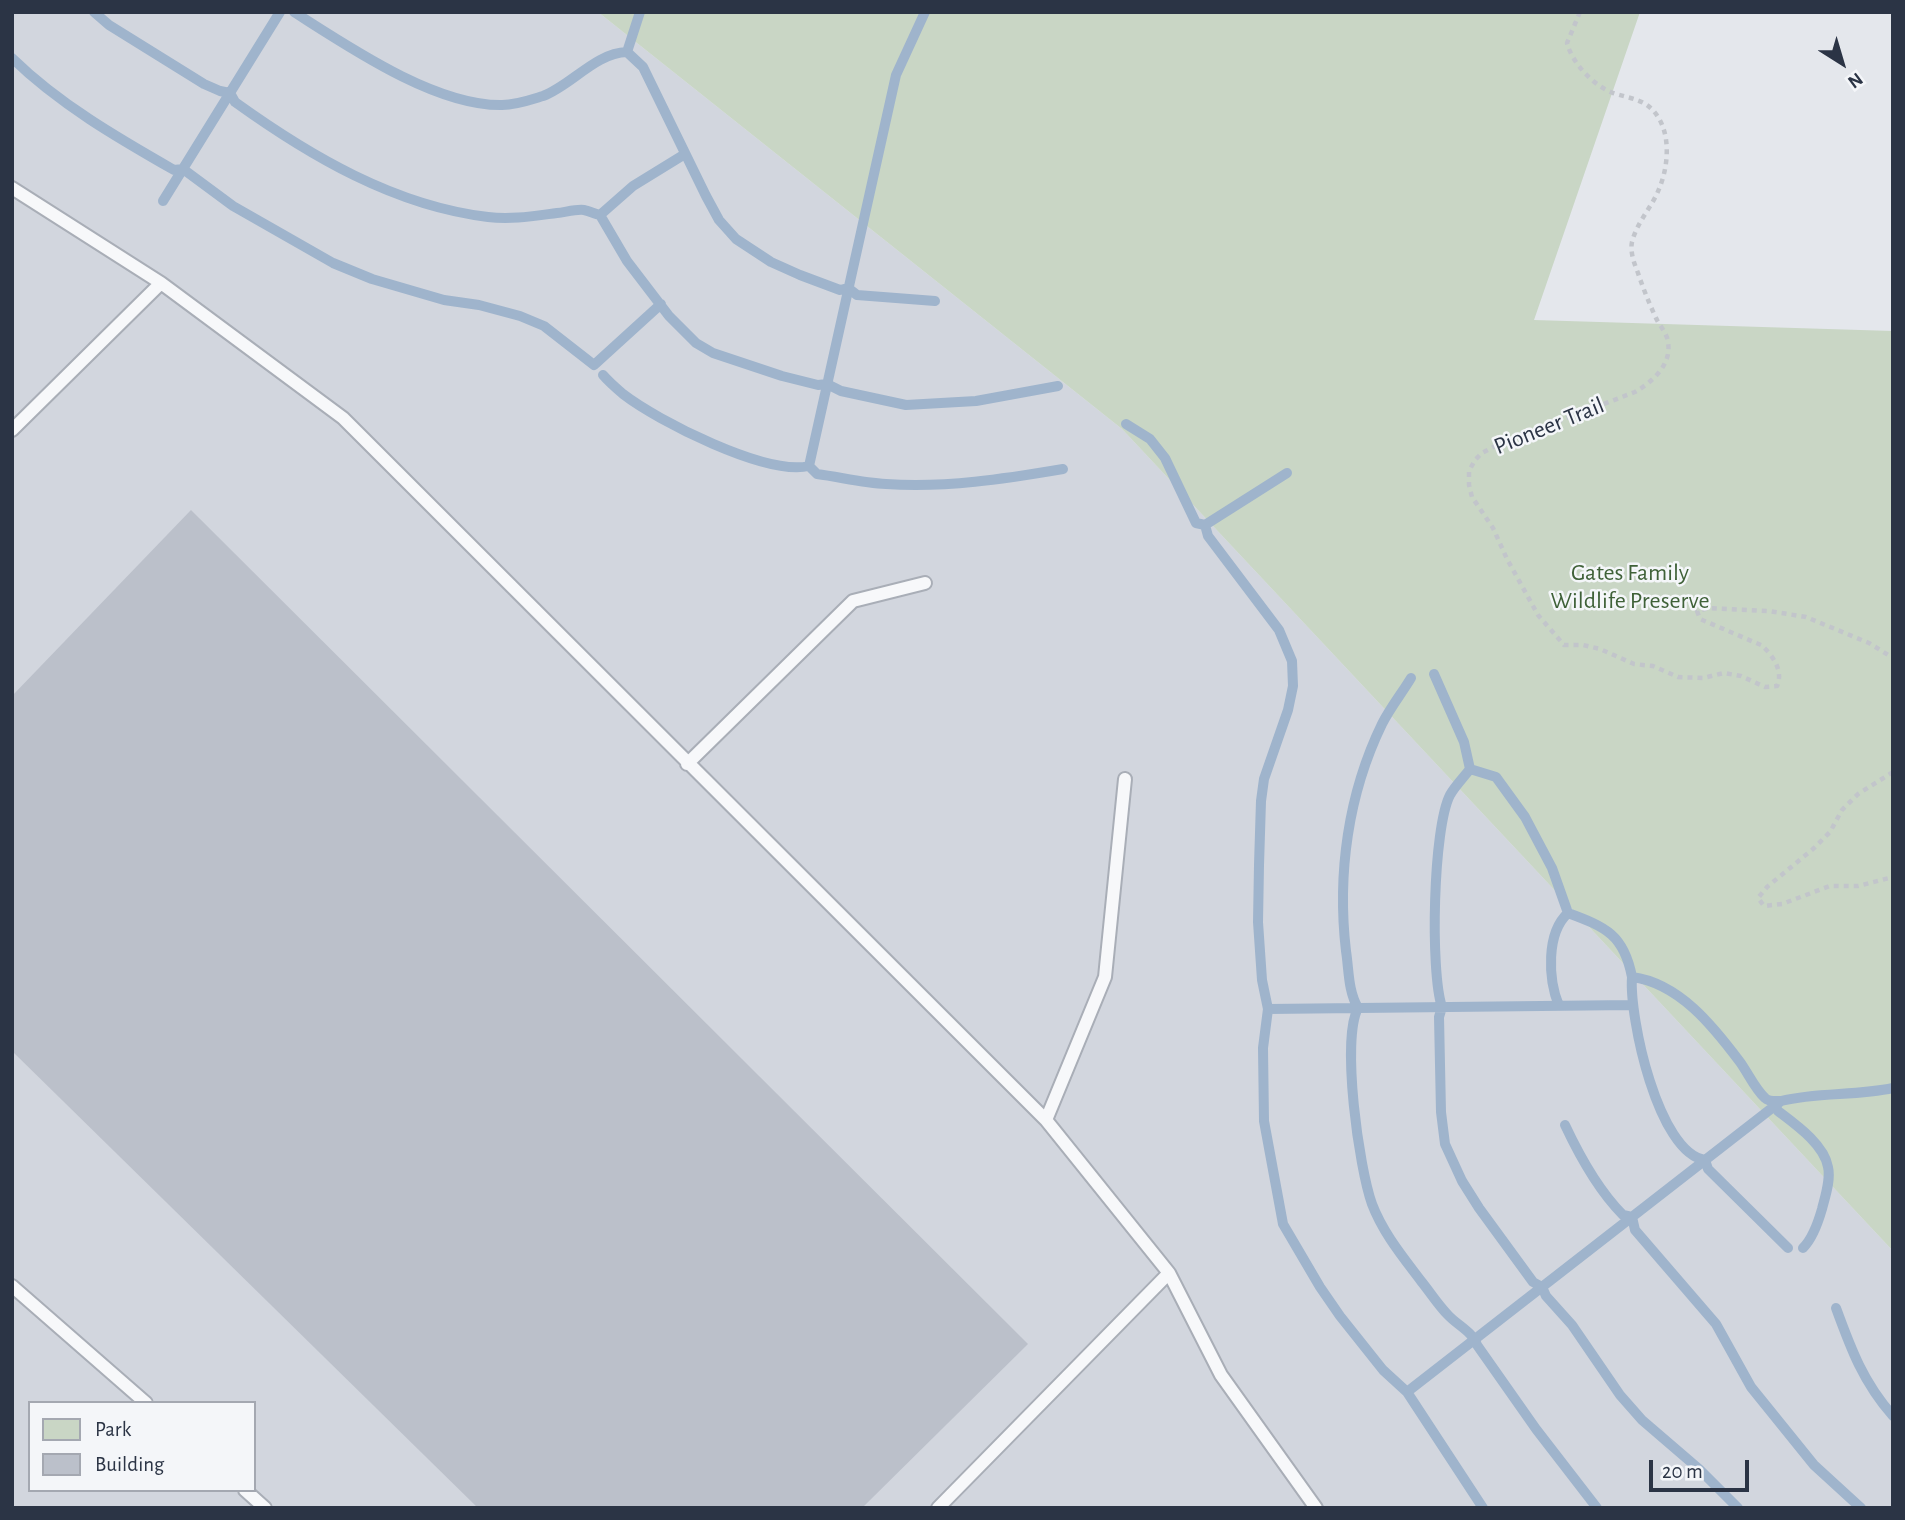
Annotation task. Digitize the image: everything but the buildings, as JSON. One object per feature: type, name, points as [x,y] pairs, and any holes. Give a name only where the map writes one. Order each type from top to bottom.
[{"type":"lane","points":[[12,188],[161,283],[343,418],[1046,1120],[1169,1273],[1221,1375],[1316,1508]]},
{"type":"lane","points":[[12,430],[161,283]]},
{"type":"lane","points":[[687,764],[853,601],[925,583]]},
{"type":"lane","points":[[1046,1120],[1105,977],[1125,779]]},
{"type":"lane","points":[[938,1508],[1169,1273]]},
{"type":"lane","points":[[12,1286],[144,1401]]},
{"type":"lane","points":[[247,1492],[265,1508]]},
{"type":"path","name":"Pioneer Trail","points":[[1580,12],[1567,43],[1574,61],[1610,92],[1645,102],[1664,126],[1667,140],[1660,188],[1637,229],[1632,244],[1633,258],[1642,283],[1668,342],[1667,354],[1662,369],[1651,383],[1635,393],[1499,444],[1482,453],[1469,471],[1472,498],[1493,528],[1538,615],[1564,645],[1600,649],[1634,664],[1653,666],[1678,677],[1703,678],[1724,673],[1741,676],[1765,687],[1777,686],[1780,680],[1779,670],[1770,652],[1761,645],[1700,619],[1697,611],[1709,608],[1769,611],[1806,617],[1869,643],[1893,658]]},
{"type":"path","points":[[1893,772],[1858,794],[1842,810],[1830,832],[1758,898],[1764,906],[1782,904],[1830,886],[1858,886],[1893,877]]},
{"type":"shaded area","points":[[12,12],[598,12],[1122,429],[1893,1251],[1893,1508],[12,1508]]},
{"type":"green space","name":"Gates Family Wildlife Preserve","points":[[598,12],[1640,12],[1534,320],[1893,331],[1893,1251],[1122,429]]},
{"type":"waterway","points":[[94,12],[109,25],[204,84],[230,93],[235,102],[293,141],[355,176],[387,190],[420,202],[488,217],[523,217],[581,210],[600,215],[627,261],[669,316],[696,343],[713,353],[782,376],[818,385],[827,384],[841,391],[906,405],[976,401],[1058,386]]},
{"type":"waterway","points":[[163,201],[280,12]]},
{"type":"waterway","points":[[294,12],[394,72],[449,96],[476,103],[507,105],[543,96],[564,85],[594,63],[627,52],[643,67],[706,196],[719,220],[736,239],[771,262],[840,290],[848,288],[857,295],[935,301]]},
{"type":"waterway","points":[[627,52],[640,12]]},
{"type":"waterway","points":[[809,466],[896,75],[925,12]]},
{"type":"waterway","points":[[12,58],[49,90],[111,133],[174,170],[183,169],[233,206],[333,263],[372,279],[444,300],[479,305],[520,316],[544,326],[594,365],[661,304]]},
{"type":"waterway","points":[[600,215],[633,186],[685,154]]},
{"type":"waterway","points":[[603,375],[639,405],[713,444],[767,463],[790,467],[809,466]]},
{"type":"waterway","points":[[1126,424],[1150,439],[1165,458],[1196,523],[1205,525]]},
{"type":"waterway","points":[[809,466],[817,474],[908,485],[975,482],[1063,469]]},
{"type":"waterway","points":[[1205,525],[1287,473]]},
{"type":"waterway","points":[[1205,525],[1208,536],[1279,630],[1292,661],[1293,686],[1288,710],[1264,779],[1261,801],[1258,922],[1262,980],[1268,1009],[1263,1048],[1264,1121],[1283,1224],[1340,1316],[1383,1370],[1407,1392],[1483,1508]]},
{"type":"waterway","points":[[1434,674],[1464,742],[1470,769],[1496,777],[1525,817],[1552,868],[1568,913],[1611,934],[1624,951],[1632,977],[1665,988],[1694,1008],[1730,1048],[1761,1094],[1768,1100],[1780,1101]]},
{"type":"waterway","points":[[1411,678],[1385,718],[1370,751],[1353,806],[1344,864],[1346,951],[1351,988],[1358,1008],[1351,1047],[1354,1104],[1367,1187],[1377,1215],[1400,1254],[1444,1311],[1472,1336],[1536,1429],[1597,1508]]},
{"type":"waterway","points":[[1470,769],[1450,795],[1444,812],[1437,867],[1435,933],[1438,989],[1442,1007],[1439,1017],[1441,1112],[1445,1144],[1462,1181],[1479,1208],[1533,1282],[1542,1287],[1546,1296],[1572,1325],[1620,1395],[1642,1420],[1699,1469],[1738,1508]]},
{"type":"waterway","points":[[1559,1006],[1553,983],[1551,957],[1556,932],[1568,913]]},
{"type":"waterway","points":[[1632,977],[1632,996],[1641,1051],[1660,1110],[1673,1134],[1688,1152],[1705,1160],[1708,1169],[1788,1248]]},
{"type":"waterway","points":[[1268,1009],[1632,1005]]},
{"type":"waterway","points":[[1407,1392],[1781,1101],[1893,1088]]},
{"type":"waterway","points":[[1775,1105],[1778,1111],[1800,1128],[1821,1150],[1829,1172],[1820,1214],[1812,1235],[1803,1248]]},
{"type":"waterway","points":[[1565,1125],[1583,1161],[1606,1195],[1623,1215],[1632,1217],[1635,1230],[1716,1324],[1751,1387],[1814,1465],[1861,1508]]},
{"type":"waterway","points":[[1836,1308],[1866,1378],[1893,1416]]}]
